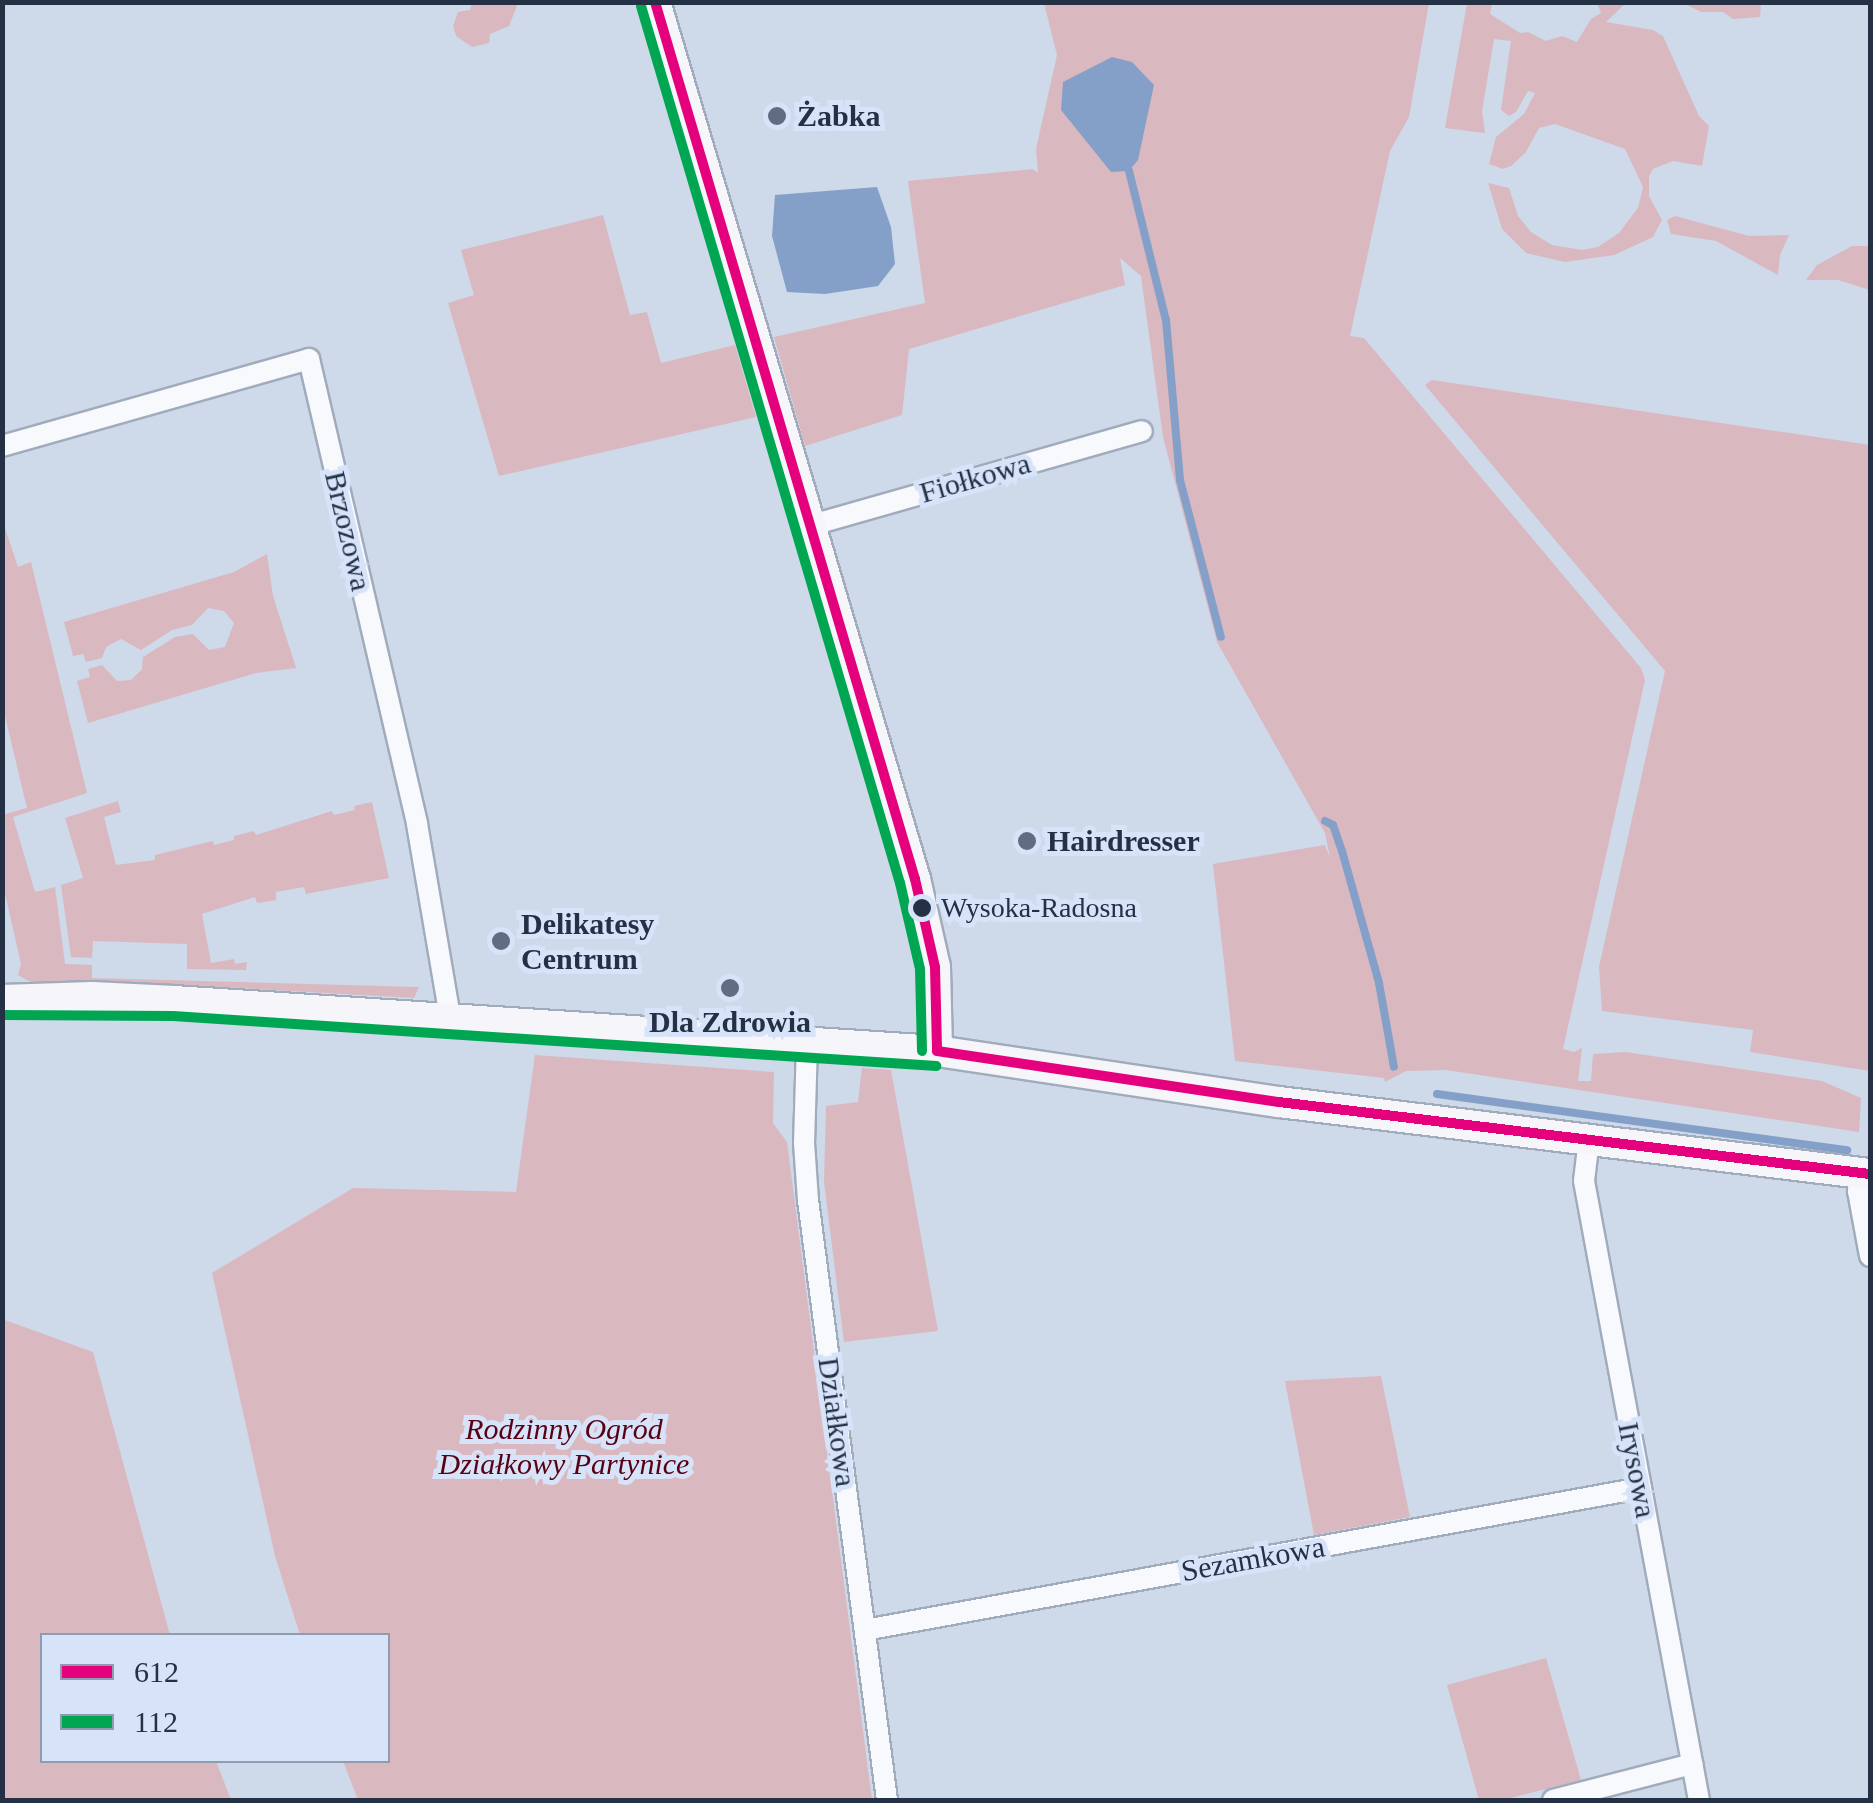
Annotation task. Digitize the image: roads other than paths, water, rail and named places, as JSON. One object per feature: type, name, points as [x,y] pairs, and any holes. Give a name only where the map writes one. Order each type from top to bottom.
[{"type":"street","points":[[655,2],[915,879],[936,967],[937,1051]]},
{"type":"street","name":"Brzozowa","points":[[2,446],[309,358],[417,824],[450,1017]]},
{"type":"street","name":"Fiołkowa","points":[[809,526],[1142,431]]},
{"type":"street","points":[[2,1000],[92,997],[937,1051],[1279,1102],[1867,1174],[1858,1192],[1870,1256]]},
{"type":"street","name":"Działkowa","points":[[807,1043],[804,1144],[808,1200],[887,1800]]},
{"type":"street","name":"Irysowa","points":[[1590,1139],[1584,1181],[1699,1800]]},
{"type":"street","name":"Sezamkowa","points":[[865,1630],[1641,1488]]},
{"type":"street","points":[[1553,1800],[1692,1764]]},
{"type":"water","points":[[1112,57],[1132,62],[1154,85],[1138,160],[1129,171],[1111,172],[1061,110],[1063,82]]},
{"type":"water","points":[[877,187],[891,227],[895,264],[878,286],[825,294],[787,292],[772,236],[775,195]]},
{"type":"waterway","points":[[1129,171],[1166,320],[1180,480],[1221,637]]},
{"type":"waterway","points":[[1325,821],[1333,825],[1342,851],[1379,983],[1394,1067]]},
{"type":"waterway","points":[[1437,1094],[1847,1150]]},
{"type":"place","name":"Żabka","points":[[777,116]]},
{"type":"place","name":"Hairdresser","points":[[1027,841]]},
{"type":"place","name":"Wysoka-Radosna","points":[[922,908]]},
{"type":"place","name":"Delikatesy Centrum","points":[[501,941]]},
{"type":"place","name":"Dla Zdrowia","points":[[730,988]]},
{"type":"park label","name":"Rodzinny Ogród Działkowy Partynice","points":[[564,1446]]}]
